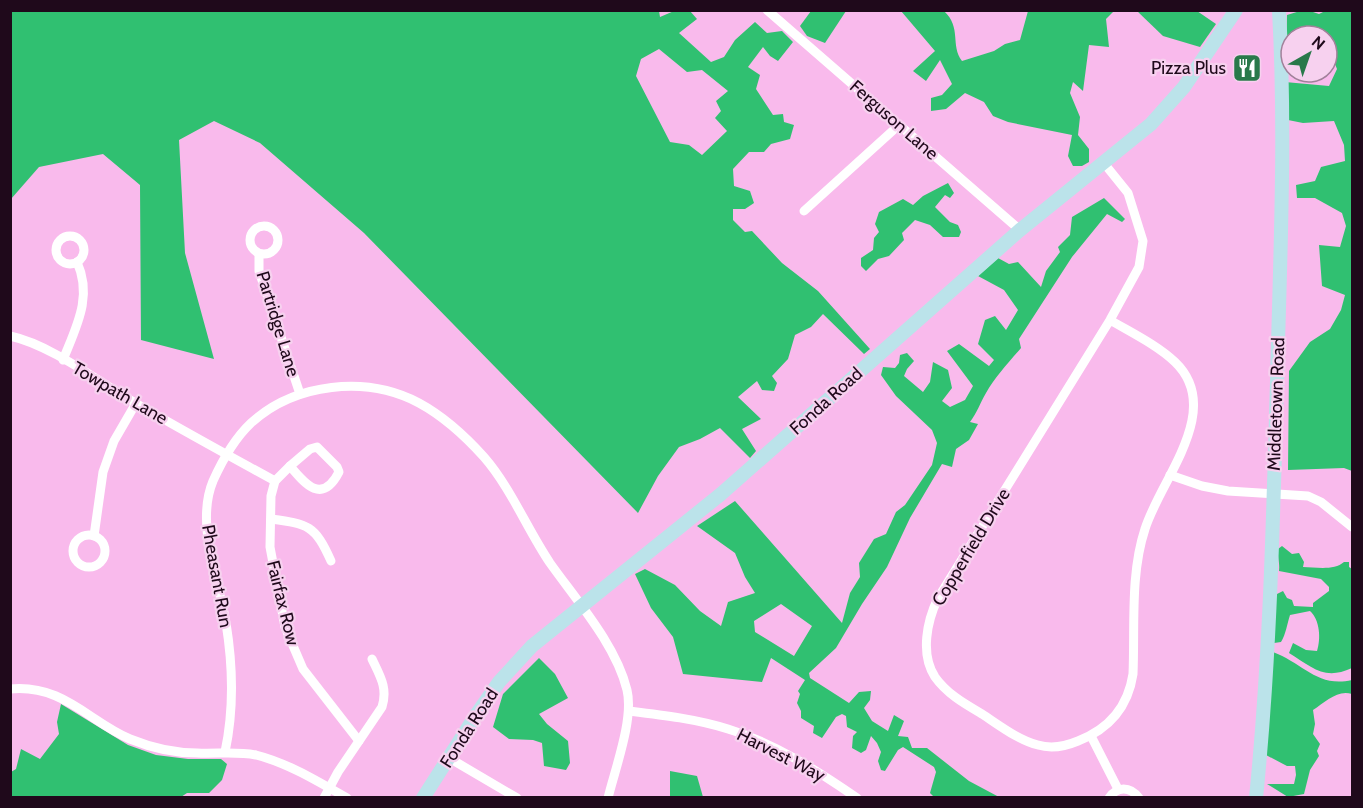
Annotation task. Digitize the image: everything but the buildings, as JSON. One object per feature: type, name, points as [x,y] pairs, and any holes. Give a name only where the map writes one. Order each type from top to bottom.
[{"type":"street","name":"Ferguson Lane","points":[[767,10],[1020,230]]},
{"type":"street","name":"Fonda Road","points":[[423,798],[504,674],[532,646],[721,494],[1020,230],[1140,133],[1170,105],[1236,10]]},
{"type":"street","name":"Middletown Road","points":[[1256,798],[1267,673],[1274,493],[1282,207],[1282,79],[1279,10]]},
{"type":"street","points":[[804,211],[899,125]]},
{"type":"street","name":"Copperfield Drive","points":[[1103,162],[1128,193],[1143,241],[1139,267],[1110,320],[938,598],[931,613],[927,636],[930,666],[935,677],[953,696],[995,723],[1040,746],[1060,747],[1091,736],[1106,726],[1122,707],[1131,688],[1138,558],[1144,531],[1191,429],[1193,408],[1191,389],[1182,369],[1174,361],[1110,320]]},
{"type":"street","name":"Partridge Lane","points":[[259,254],[260,271],[300,394]]},
{"type":"street","points":[[63,360],[78,323],[83,299],[83,276],[77,262]]},
{"type":"street","name":"Towpath Lane","points":[[10,336],[26,339],[227,454]]},
{"type":"street","name":"Pheasant Run","points":[[225,752],[232,721],[231,671],[226,624],[206,517],[212,484],[227,454],[240,436],[258,418],[282,401],[327,388],[368,387],[402,396],[436,414],[485,459],[511,496],[547,557],[598,631],[620,669],[628,692],[629,711]]},
{"type":"street","points":[[94,536],[103,472],[114,441],[136,403]]},
{"type":"street","points":[[227,454],[275,481],[290,466],[310,449],[317,447],[337,467],[339,472],[326,487],[316,490],[308,486],[290,466]]},
{"type":"street","points":[[1170,475],[1202,486],[1228,491],[1308,496],[1322,502],[1353,527]]},
{"type":"street","name":"Fairfax Row","points":[[275,481],[271,496],[270,547],[278,600],[285,627],[296,656],[315,687],[359,741]]},
{"type":"street","points":[[271,519],[306,526],[316,533],[331,561]]},
{"type":"street","points":[[324,798],[382,707],[386,696],[385,687],[372,658]]},
{"type":"street","points":[[10,689],[31,690],[68,700],[129,738],[159,749],[196,754],[225,752],[256,755],[275,761],[347,798]]},
{"type":"street","points":[[608,798],[629,711]]},
{"type":"street","name":"Harvest Way","points":[[629,711],[701,722],[729,729],[757,740],[798,761],[857,798]]},
{"type":"street","points":[[1091,736],[1118,789]]},
{"type":"street","points":[[449,758],[517,798]]},
{"type":"street","points":[[1109,798],[1118,789],[1128,789],[1138,798]]},
{"type":"green space","points":[[11,11],[659,11],[660,17],[674,11],[690,11],[697,19],[679,33],[711,62],[724,57],[735,40],[755,22],[767,33],[782,31],[793,42],[778,61],[770,56],[763,47],[748,67],[760,75],[756,89],[773,115],[783,114],[784,122],[794,125],[790,139],[771,144],[764,152],[749,152],[733,169],[734,186],[750,191],[754,203],[745,209],[733,209],[733,220],[745,232],[752,231],[782,263],[818,291],[870,349],[864,354],[823,314],[811,327],[795,335],[788,359],[772,376],[777,383],[774,391],[762,390],[757,381],[738,397],[761,419],[742,429],[756,451],[750,458],[720,428],[679,447],[658,476],[638,513],[364,233],[260,143],[214,121],[179,140],[185,253],[214,359],[141,340],[140,185],[103,154],[39,167],[11,199]],"holes":[[[659,49],[687,72],[702,70],[728,91],[716,101],[721,111],[715,118],[727,131],[702,155],[689,145],[670,142],[636,76],[641,59]]]},
{"type":"green space","points":[[811,11],[846,11],[825,43],[807,36],[800,26]]},
{"type":"green space","points":[[901,11],[944,11],[953,24],[957,49],[962,61],[1020,40],[1028,11],[1114,11],[1106,19],[1109,47],[1089,45],[1083,91],[1073,82],[1070,93],[1080,117],[1078,135],[1089,149],[1089,162],[1082,166],[1073,166],[1068,156],[1072,135],[1008,122],[993,116],[984,102],[965,93],[946,109],[931,111],[931,98],[942,95],[952,84],[940,60],[926,81],[913,71],[935,51]]},
{"type":"green space","points":[[1137,11],[1197,11],[1216,24],[1200,47],[1163,36]]},
{"type":"green space","points":[[1300,11],[1319,14],[1325,11],[1352,11],[1352,471],[1344,468],[1288,470],[1289,371],[1310,342],[1330,329],[1341,310],[1345,295],[1322,286],[1319,245],[1340,247],[1346,226],[1342,213],[1315,198],[1297,198],[1296,185],[1315,181],[1321,167],[1345,161],[1344,145],[1334,121],[1303,123],[1288,120],[1285,84],[1329,86],[1339,84],[1339,24],[1287,24],[1287,15]]},
{"type":"green space","points":[[948,183],[954,193],[950,198],[945,195],[935,207],[950,222],[958,225],[961,232],[959,237],[943,237],[930,225],[915,220],[902,233],[904,240],[889,256],[878,259],[866,271],[861,266],[861,258],[873,250],[874,238],[879,232],[875,224],[879,212],[903,199],[913,205],[923,196]]},
{"type":"green space","points":[[1104,198],[1125,219],[1122,222],[1107,214],[1072,257],[1019,339],[1021,348],[986,393],[970,422],[978,424],[969,440],[956,449],[952,467],[942,464],[910,518],[887,567],[836,648],[809,673],[810,678],[849,703],[859,692],[871,691],[870,700],[864,708],[872,721],[888,731],[894,715],[904,721],[898,736],[908,737],[912,748],[927,748],[969,781],[999,797],[934,797],[930,793],[936,772],[934,767],[903,747],[898,750],[885,771],[881,770],[878,761],[881,752],[877,743],[871,736],[866,750],[861,753],[852,748],[853,736],[857,732],[847,727],[846,716],[842,714],[836,717],[822,738],[813,733],[814,726],[801,718],[801,711],[797,703],[800,694],[798,691],[805,680],[771,658],[762,682],[683,674],[673,637],[651,608],[635,574],[645,569],[675,585],[700,611],[721,626],[728,602],[755,593],[735,553],[697,526],[735,501],[842,623],[850,593],[860,577],[859,563],[874,539],[886,534],[896,512],[905,505],[932,465],[937,443],[932,430],[896,396],[881,375],[883,367],[895,368],[899,363],[900,355],[907,353],[914,361],[904,376],[923,392],[930,382],[933,362],[948,370],[952,388],[942,401],[950,407],[965,400],[973,386],[947,351],[959,344],[989,366],[994,360],[978,344],[985,320],[995,316],[1006,330],[1018,310],[1004,290],[978,276],[998,258],[1009,264],[1018,262],[1041,287],[1046,271],[1060,252],[1058,247],[1070,235],[1072,217]],"holes":[[[781,604],[812,626],[794,656],[755,632],[754,621]]]},
{"type":"green space","points":[[1282,546],[1292,554],[1299,553],[1304,562],[1303,567],[1330,568],[1349,562],[1349,567],[1352,569],[1352,668],[1342,672],[1326,673],[1289,653],[1293,643],[1306,650],[1317,651],[1319,630],[1316,619],[1310,611],[1290,615],[1281,642],[1274,643],[1275,595],[1283,591],[1287,598],[1292,600],[1294,606],[1313,607],[1313,603],[1329,591],[1329,587],[1321,579],[1279,571],[1278,549]]},
{"type":"green space","points":[[1273,652],[1320,678],[1340,682],[1352,680],[1352,694],[1337,695],[1313,710],[1315,724],[1313,734],[1320,744],[1317,751],[1319,756],[1310,770],[1304,794],[1288,797],[1267,784],[1294,784],[1296,775],[1295,766],[1287,766],[1266,755]]},
{"type":"green space","points":[[539,658],[555,674],[568,698],[539,714],[547,724],[568,741],[570,763],[566,770],[544,766],[542,743],[533,740],[509,739],[493,727],[503,694]]},
{"type":"green space","points":[[61,704],[128,745],[156,755],[188,759],[221,759],[227,764],[222,780],[209,793],[187,793],[181,797],[11,797],[11,772],[16,769],[21,749],[40,759],[59,734],[57,722]]},
{"type":"green space","points":[[670,771],[697,776],[703,797],[670,797]]},
{"type":"place","name":"Pizza Plus","points":[[1247,68]]}]
